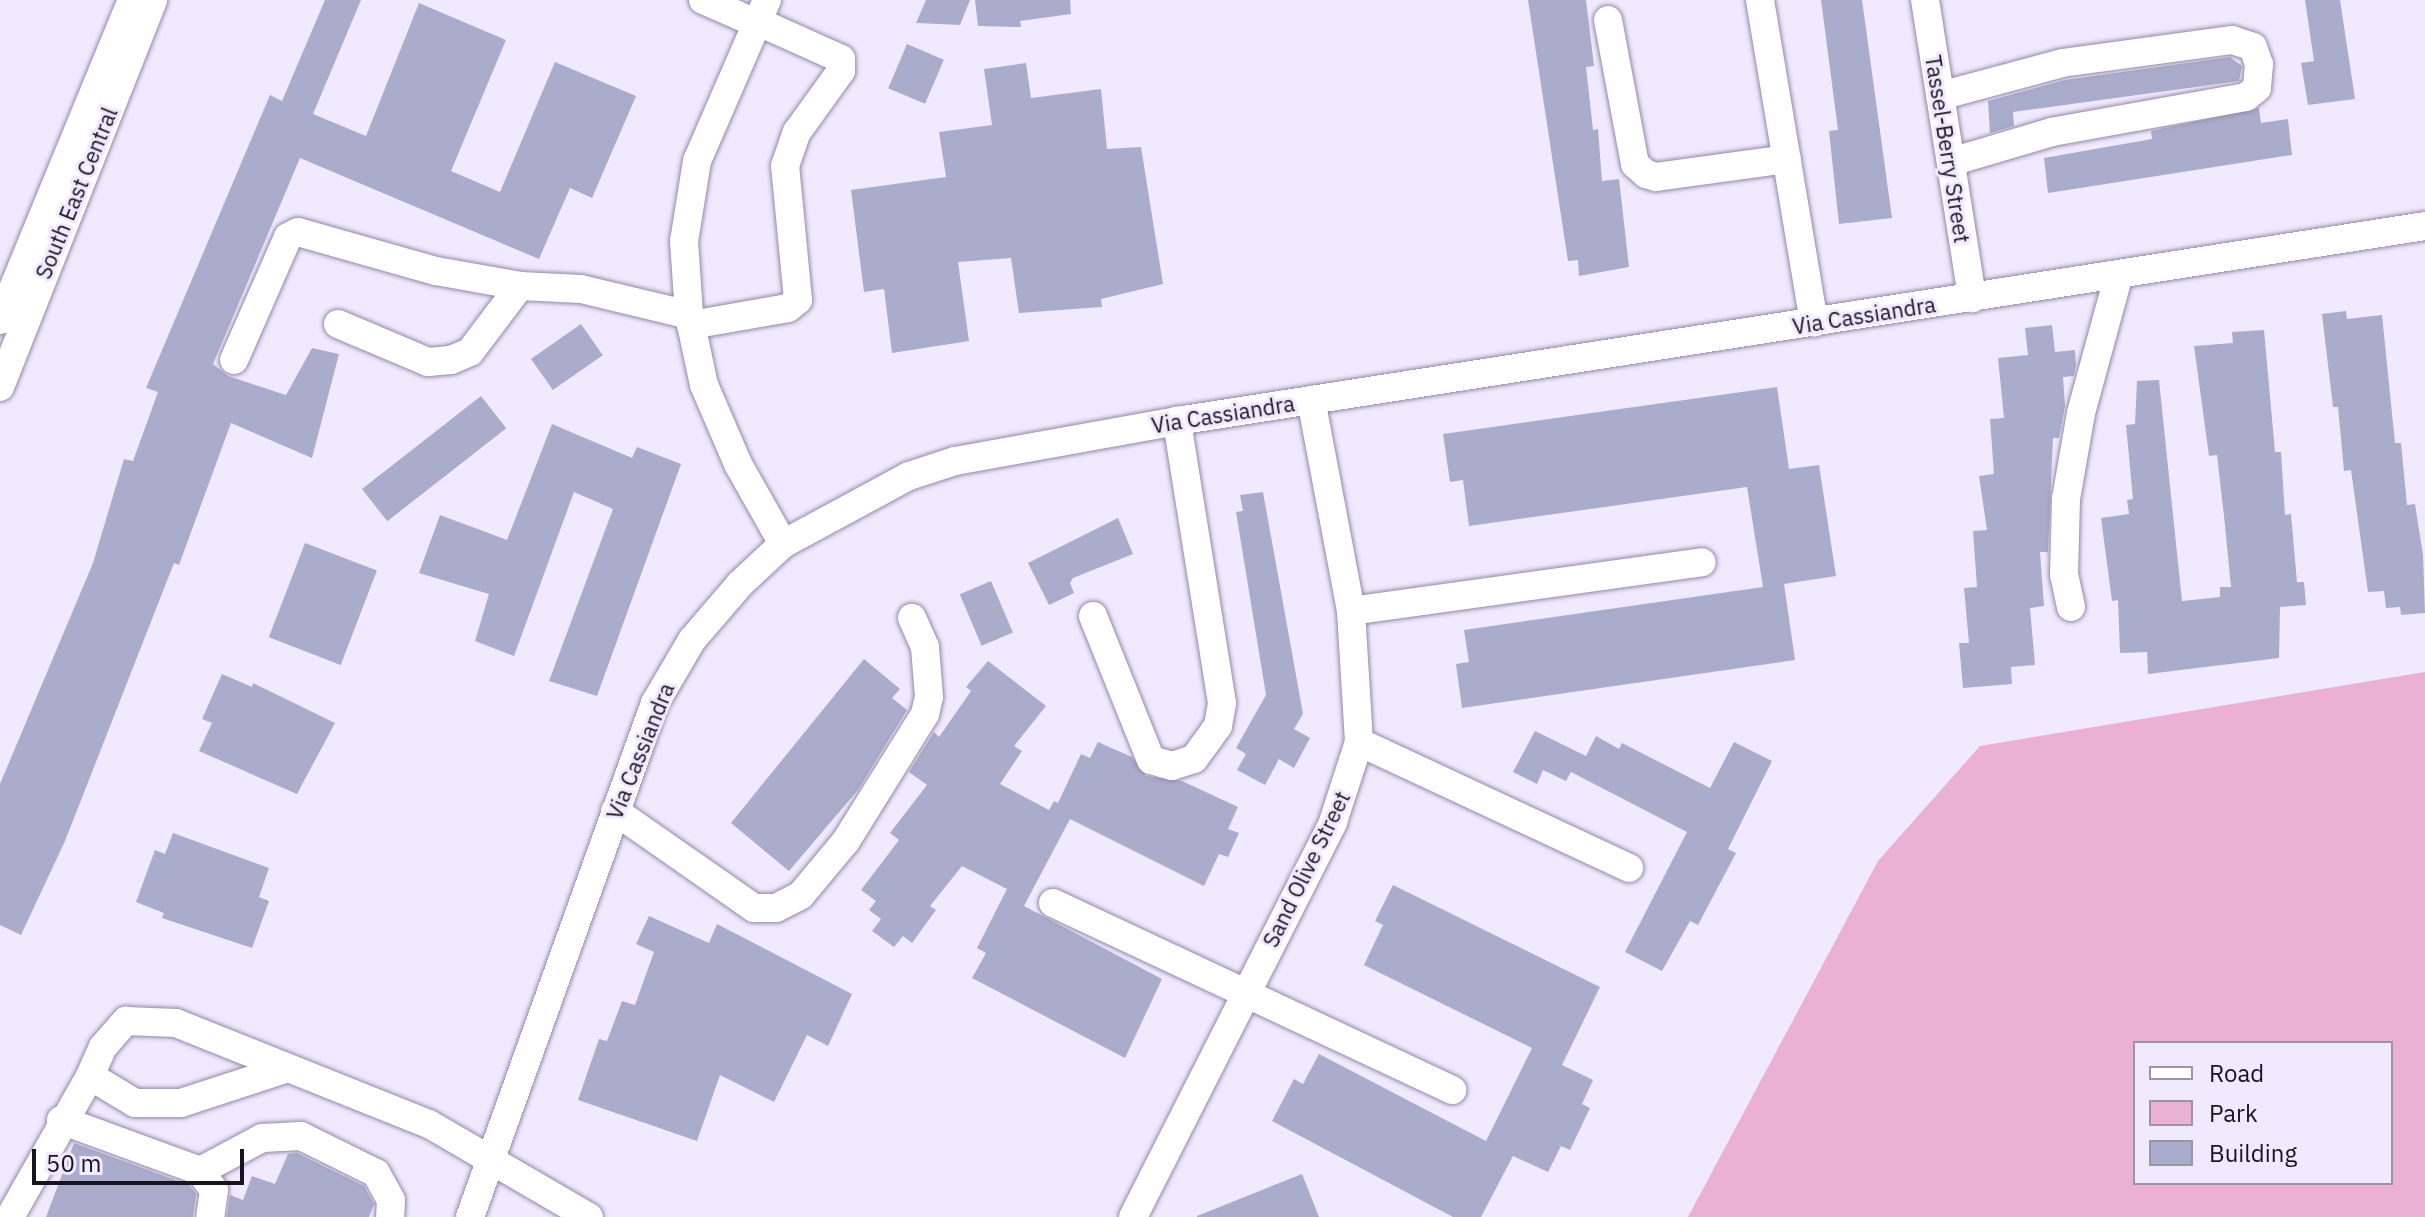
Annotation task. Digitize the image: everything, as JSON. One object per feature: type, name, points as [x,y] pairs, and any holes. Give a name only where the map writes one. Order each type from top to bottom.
[{"type":"street","name":"South East Central","points":[[0,320],[132,0]]},
{"type":"street","name":"South East Central","points":[[0,387],[153,0]]},
{"type":"street","points":[[234,360],[288,237],[298,232],[436,271],[520,286],[581,289],[690,320],[788,308],[798,300],[785,166],[797,132],[841,71],[841,59],[760,15],[703,0]]},
{"type":"street","points":[[1760,0],[1814,323]]},
{"type":"street","name":"Tassel-Berry Street","points":[[1925,0],[1972,298]]},
{"type":"street","points":[[760,15],[697,161],[684,241],[690,320],[704,385],[738,464],[783,544]]},
{"type":"street","points":[[1608,20],[1635,164],[1646,174],[1656,177],[1787,159]]},
{"type":"street","points":[[1940,96],[2062,63],[2232,40],[2253,47],[2259,64],[2257,88],[2246,97],[2052,132],[1951,162]]},
{"type":"street","name":"Via Cassiandra","points":[[470,1217],[655,703],[692,640],[740,584],[783,544],[909,476],[943,465],[1177,421],[2425,226]]},
{"type":"street","points":[[2392,231],[2425,238]]},
{"type":"street","points":[[2071,607],[2064,575],[2066,499],[2081,413],[2119,274]]},
{"type":"street","points":[[338,324],[428,362],[451,360],[470,352],[520,286]]},
{"type":"street","name":"Sand Olive Street","points":[[1133,1217],[1333,822],[1359,742],[1351,611],[1311,400]]},
{"type":"street","points":[[1093,616],[1151,760],[1172,766],[1194,759],[1218,726],[1222,703],[1177,421]]},
{"type":"street","points":[[1351,611],[1702,562]]},
{"type":"street","points":[[615,811],[754,908],[776,908],[801,895],[846,841],[925,714],[929,697],[925,647],[912,618]]},
{"type":"street","points":[[1359,742],[1629,868]]},
{"type":"street","points":[[1053,903],[1452,1090]]},
{"type":"street","points":[[10,1217],[61,1120],[90,1076],[103,1047],[126,1021],[176,1023],[429,1124],[489,1163],[581,1215]]},
{"type":"street","points":[[90,1076],[135,1103],[181,1103],[285,1069]]},
{"type":"street","points":[[61,1120],[200,1171],[214,1190],[210,1217]]},
{"type":"street","points":[[200,1171],[262,1138],[301,1136],[376,1173],[391,1200],[390,1217]]},
{"type":"green space","points":[[2425,672],[2425,1217],[1688,1217],[1878,861],[1980,746]]},
{"type":"building","points":[[325,0],[361,0],[313,114],[366,136],[419,3],[506,40],[451,171],[500,192],[555,62],[636,96],[592,198],[570,188],[539,259],[300,158],[213,364],[228,376],[286,395],[312,348],[339,354],[312,458],[231,423],[179,565],[174,563],[65,841],[21,935],[0,925],[0,784],[93,563],[124,459],[133,461],[158,392],[146,388],[270,95],[282,101]]},
{"type":"building","points":[[926,0],[970,0],[960,25],[916,23]]},
{"type":"building","points":[[975,0],[1070,0],[1071,14],[1020,21],[1021,27],[978,26]]},
{"type":"building","points":[[1528,0],[1586,0],[1594,66],[1586,67],[1593,130],[1598,129],[1602,181],[1619,179],[1629,267],[1579,276],[1578,260],[1568,261]]},
{"type":"building","points":[[1821,0],[1862,0],[1892,218],[1839,224],[1829,131],[1838,130]]},
{"type":"building","points":[[2305,0],[2340,0],[2355,99],[2308,105],[2301,63],[2314,61]]},
{"type":"building","points":[[907,44],[944,60],[925,104],[888,88]]},
{"type":"building","points":[[2230,57],[2242,66],[2239,81],[2013,112],[2014,126],[1990,133],[1988,101],[2065,80]]},
{"type":"building","points":[[1026,63],[1031,98],[1101,89],[1107,149],[1141,147],[1163,284],[1101,299],[1102,307],[1019,313],[1011,258],[958,262],[969,341],[892,353],[884,289],[864,292],[851,190],[946,177],[939,132],[992,125],[984,69]]},
{"type":"building","points":[[2259,108],[2261,123],[2288,119],[2292,155],[2048,193],[2044,158],[2152,139],[2151,131]]},
{"type":"building","points":[[2346,311],[2347,319],[2382,315],[2395,443],[2401,443],[2407,505],[2415,504],[2423,555],[2425,613],[2401,615],[2400,607],[2386,608],[2384,591],[2368,592],[2351,470],[2344,471],[2338,407],[2333,407],[2322,314]]},
{"type":"building","points":[[581,324],[603,355],[553,390],[531,359]]},
{"type":"building","points":[[2052,325],[2055,352],[2075,350],[2076,365],[2074,376],[2063,377],[2065,406],[2059,438],[2053,438],[2048,552],[2040,552],[2044,606],[2030,608],[2035,665],[2011,667],[2012,684],[1963,688],[1959,643],[1969,643],[1964,588],[1977,587],[1973,531],[1987,530],[1979,476],[1994,474],[1990,419],[2004,418],[1998,358],[2028,355],[2025,328]]},
{"type":"building","points":[[2264,330],[2275,452],[2281,452],[2285,515],[2291,514],[2297,582],[2304,582],[2306,605],[2280,607],[2279,658],[2148,674],[2147,652],[2120,653],[2118,600],[2112,601],[2101,518],[2129,514],[2127,500],[2133,499],[2126,425],[2135,424],[2137,381],[2159,380],[2182,601],[2220,597],[2220,587],[2231,587],[2224,516],[2217,455],[2209,456],[2194,346],[2233,343],[2232,332]]},
{"type":"building","points":[[1777,387],[1789,469],[1819,465],[1836,576],[1784,584],[1795,660],[1462,708],[1456,664],[1469,662],[1464,630],[1763,587],[1747,487],[1469,526],[1463,480],[1450,482],[1443,434]]},
{"type":"building","points":[[481,396],[506,428],[387,521],[362,489]]},
{"type":"building","points":[[552,424],[632,458],[637,447],[681,464],[597,696],[549,681],[613,509],[574,492],[514,656],[475,641],[489,594],[419,573],[440,515],[507,540]]},
{"type":"building","points":[[1263,492],[1303,714],[1294,729],[1310,738],[1294,768],[1279,759],[1265,785],[1237,770],[1246,754],[1236,748],[1266,695],[1236,512],[1243,511],[1240,495]]},
{"type":"building","points":[[1118,518],[1133,554],[1073,578],[1070,583],[1074,593],[1049,605],[1028,563]]},
{"type":"building","points":[[305,543],[377,571],[341,665],[269,637]]},
{"type":"building","points":[[991,581],[1013,633],[982,646],[960,594]]},
{"type":"building","points":[[864,659],[900,689],[892,698],[907,710],[858,790],[789,871],[731,823]]},
{"type":"building","points":[[988,661],[1046,706],[1014,746],[1022,751],[1000,784],[1049,810],[1054,801],[1058,803],[1081,754],[1090,758],[1098,742],[1132,757],[1146,776],[1182,781],[1238,807],[1228,829],[1239,833],[1228,857],[1219,854],[1204,886],[1070,819],[1024,906],[1162,979],[1125,1058],[972,978],[986,953],[977,948],[1007,889],[962,866],[930,906],[936,910],[912,943],[903,936],[894,947],[872,931],[881,919],[869,910],[876,901],[861,890],[899,840],[890,833],[927,785],[909,772],[934,732],[939,737],[971,691],[966,687]]},
{"type":"building","points":[[222,674],[252,687],[253,683],[335,723],[297,794],[199,751],[212,723],[202,719]]},
{"type":"building","points":[[1535,731],[1586,756],[1596,736],[1619,749],[1622,743],[1710,788],[1734,742],[1772,761],[1728,849],[1736,853],[1698,925],[1690,921],[1662,971],[1625,952],[1687,832],[1571,772],[1566,781],[1543,770],[1537,784],[1513,772]]},
{"type":"building","points":[[173,833],[269,868],[259,897],[269,901],[252,948],[162,918],[164,913],[136,902],[155,850],[165,854]]},
{"type":"building","points":[[1393,885],[1600,987],[1562,1065],[1593,1080],[1582,1104],[1590,1108],[1570,1150],[1561,1146],[1548,1172],[1513,1156],[1481,1217],[1453,1217],[1272,1121],[1294,1079],[1303,1084],[1319,1054],[1486,1141],[1532,1048],[1364,965],[1383,925],[1375,921]]},
{"type":"building","points":[[649,916],[709,943],[717,924],[852,994],[828,1046],[807,1035],[774,1102],[720,1075],[697,1141],[578,1100],[599,1039],[607,1041],[622,1001],[635,1005],[654,952],[636,944]]},
{"type":"building","points":[[74,1143],[189,1185],[196,1194],[193,1217],[46,1217]]},
{"type":"building","points":[[297,1153],[364,1186],[374,1204],[369,1217],[227,1217],[230,1195],[243,1200],[252,1176],[275,1184],[288,1154]]},
{"type":"building","points":[[1302,1174],[1319,1217],[1197,1217],[1197,1216]]}]
